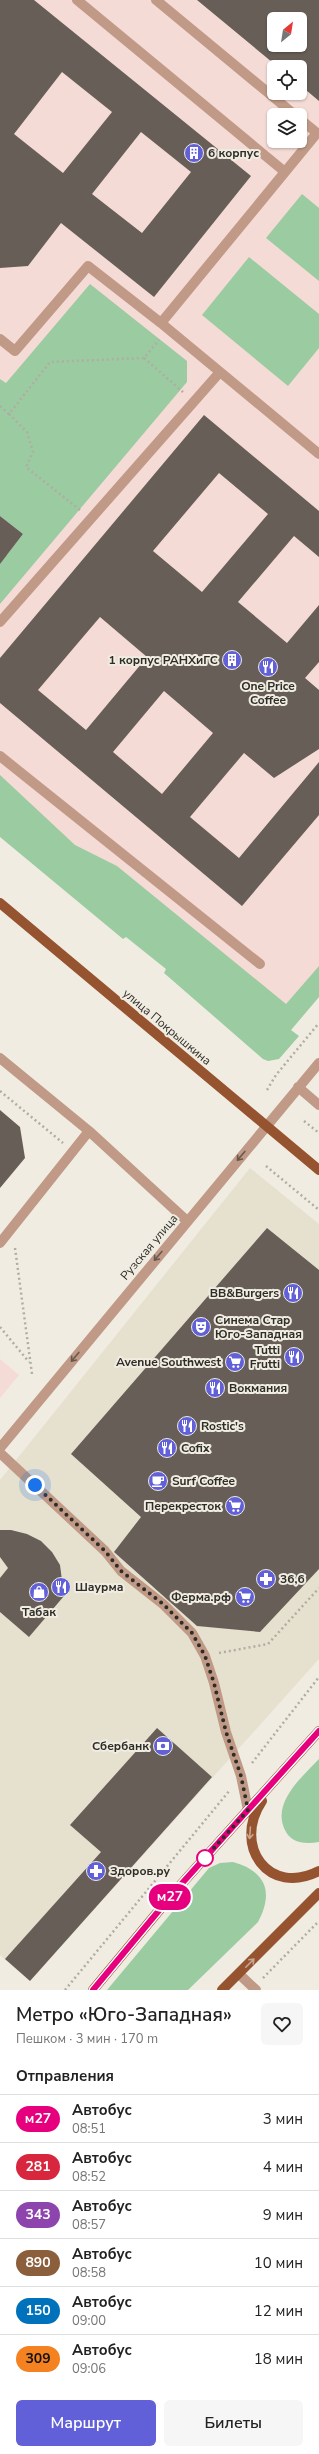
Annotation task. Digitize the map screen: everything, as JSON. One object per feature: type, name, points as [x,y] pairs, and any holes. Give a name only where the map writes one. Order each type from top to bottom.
[{"type":"main road","name":"улица Покрышкина","points":[[0,903],[319,1170]]},
{"type":"main road","points":[[93,1990],[176,1890],[319,1731]]},
{"type":"main road","points":[[280,1774],[256,1810],[251,1826],[250,1840],[255,1856],[265,1868],[277,1875],[292,1879],[307,1877],[319,1871]]},
{"type":"main road","points":[[222,1990],[319,1893]]},
{"type":"street","points":[[77,0],[285,172]]},
{"type":"street","points":[[156,0],[287,108]]},
{"type":"street","points":[[165,326],[285,172],[318,133],[307,124]]},
{"type":"street","points":[[0,339],[15,351],[88,266],[165,326],[319,454]]},
{"type":"street","points":[[0,622],[220,372]]},
{"type":"street","points":[[0,756],[260,964]]},
{"type":"street","points":[[0,1058],[89,1131],[187,1221]]},
{"type":"street","name":"Рузская улица","points":[[0,1448],[319,1062]]},
{"type":"street","points":[[298,1087],[319,1105]]},
{"type":"street","points":[[0,1242],[89,1131]]},
{"type":"street","points":[[0,1453],[105,1551],[121,1571],[178,1618],[192,1633],[205,1656],[241,1776],[248,1810]]},
{"type":"street","points":[[239,1974],[255,1989]]},
{"type":"path","points":[[144,358],[165,326]]},
{"type":"path","points":[[9,414],[50,362],[144,358],[194,401]]},
{"type":"path","points":[[0,406],[27,432],[33,452],[26,467],[91,519]]},
{"type":"path","points":[[267,1090],[276,1075],[319,1023]]},
{"type":"path","points":[[0,1091],[73,1151]]},
{"type":"path","points":[[304,1121],[319,1133]]},
{"type":"path","points":[[266,1166],[319,1210]]},
{"type":"path","points":[[12,1227],[29,1362],[32,1374]]},
{"type":"path","points":[[0,1327],[29,1362]]},
{"type":"path","points":[[205,1656],[268,1644],[319,1588]]},
{"type":"path","points":[[65,1990],[241,1776],[319,1677]]},
{"type":"path","points":[[255,1989],[319,1921]]},
{"type":"shaded area","points":[[0,0],[319,0],[319,997],[291,1030],[0,787]]},
{"type":"shaded area","points":[[250,1168],[319,1224],[319,1659],[30,1981],[0,1955],[0,1480]]},
{"type":"shaded area","points":[[0,1359],[19,1375],[0,1398]]},
{"type":"green space","points":[[302,194],[319,208],[319,281],[266,238]]},
{"type":"green space","points":[[249,257],[319,314],[319,348],[288,386],[202,315]]},
{"type":"green space","points":[[90,284],[187,361],[187,382],[0,604],[0,549],[7,555],[23,534],[0,516],[0,379],[6,383]]},
{"type":"green space","points":[[0,775],[75,845],[117,866],[286,1004],[319,966],[319,997],[291,1030],[299,1036],[279,1059],[268,1061],[263,1059],[164,973],[166,969],[126,937],[123,939],[0,837]]},
{"type":"green space","points":[[319,1759],[319,1842],[310,1843],[296,1841],[286,1832],[282,1822],[282,1811],[290,1792],[296,1783]]},
{"type":"green space","points":[[233,1862],[253,1871],[260,1877],[264,1884],[266,1892],[265,1901],[263,1911],[258,1922],[188,1990],[107,1990],[209,1868],[220,1863]]},
{"type":"building","name":"6 корпус","points":[[0,0],[34,0],[251,176],[154,297],[61,223],[28,266],[0,268]],"holes":[[[62,72],[112,112],[63,173],[14,134]],[[141,132],[191,172],[142,233],[92,194]]]},
{"type":"building","points":[[197,0],[319,0],[319,101],[307,91],[307,60],[270,60]]},
{"type":"building","name":"1 корпус РАНХиГС","points":[[204,415],[319,511],[319,557],[294,536],[238,602],[287,643],[319,605],[319,662],[305,678],[319,690],[319,749],[274,778],[244,753],[190,817],[239,858],[319,762],[319,815],[242,906],[0,703],[0,658]],"holes":[[[219,473],[268,514],[202,592],[153,551]],[[100,617],[147,657],[86,730],[38,690]],[[164,691],[213,733],[162,794],[113,752]]]},
{"type":"building","points":[[0,516],[23,534],[0,564]]},
{"type":"building","points":[[0,1110],[20,1127],[25,1158],[0,1188]]},
{"type":"building","name":"Avenue Southwest","points":[[267,1228],[319,1270],[319,1569],[260,1632],[197,1626],[114,1552],[141,1517],[71,1454]]},
{"type":"building","points":[[0,1530],[11,1530],[27,1534],[41,1541],[52,1552],[60,1565],[64,1596],[29,1637],[0,1612],[0,1578],[8,1568],[0,1557]]},
{"type":"building","points":[[157,1728],[212,1777],[30,1981],[5,1959],[101,1852],[70,1825]]},
{"type":"bus line","name":"м27","points":[[93,1990],[176,1890],[319,1731]]},
{"type":"place","name":"6 корпус","points":[[194,153]]},
{"type":"place","name":"1 корпус РАНХиГС","points":[[232,660]]},
{"type":"place","name":"One Price Coffee","points":[[268,667]]},
{"type":"place","name":"BB&Burgers","points":[[293,1293]]},
{"type":"place","name":"Синема Стар Юго-Западная","points":[[201,1327]]},
{"type":"place","name":"Tutti Frutti","points":[[294,1357]]},
{"type":"place","name":"Avenue Southwest","points":[[235,1362]]},
{"type":"place","name":"Вокмания","points":[[215,1388]]},
{"type":"place","name":"Rostic's","points":[[187,1426]]},
{"type":"place","name":"Cofix","points":[[167,1448]]},
{"type":"place","name":"Surf Coffee","points":[[158,1481]]},
{"type":"place","name":"Перекресток","points":[[235,1506]]},
{"type":"place","name":"36,6","points":[[266,1579]]},
{"type":"place","name":"Шаурма","points":[[61,1587]]},
{"type":"place","name":"Табак","points":[[39,1592]]},
{"type":"place","name":"Ферма.рф","points":[[245,1597]]},
{"type":"place","name":"Сбербанк","points":[[163,1746]]},
{"type":"place","name":"Здоров.ру","points":[[96,1871]]},
{"type":"route","points":[[35,1485],[105,1551],[121,1571],[163,1604],[178,1618],[192,1633],[205,1656],[214,1683],[226,1732],[241,1776],[248,1810],[205,1858]]}]
